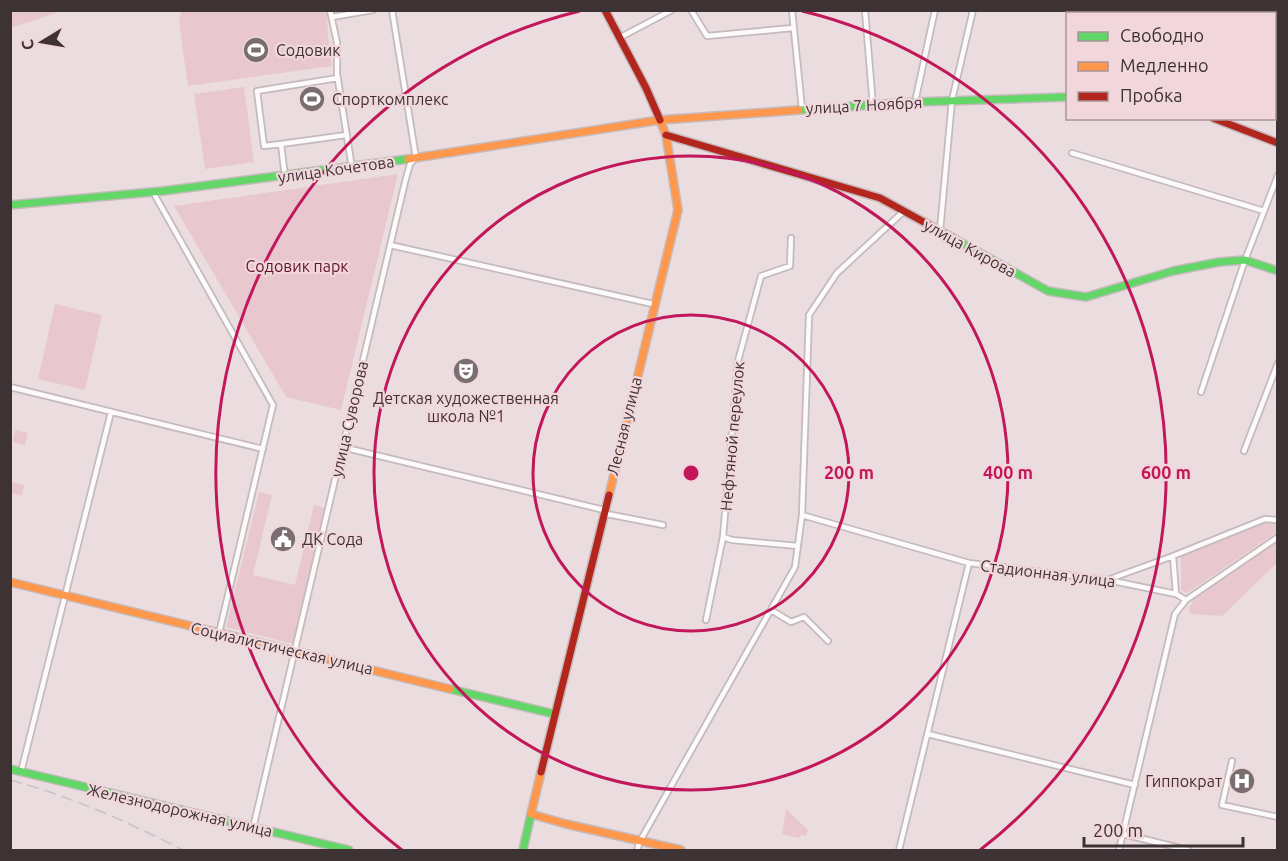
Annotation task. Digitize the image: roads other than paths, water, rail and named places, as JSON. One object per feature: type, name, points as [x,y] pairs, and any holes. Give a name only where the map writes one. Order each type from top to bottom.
[{"type":"main road","name":"Лесная улица","points":[[523,850],[653,304],[678,210],[666,135],[646,88],[605,10]]},
{"type":"main road","name":"улица 7 Ноября","points":[[660,120],[915,102],[1066,97]]},
{"type":"main road","name":"улица Кочетова","points":[[10,205],[153,192],[406,162],[416,158],[660,120]]},
{"type":"main road","points":[[1218,120],[1278,143]]},
{"type":"main road","name":"улица Кирова","points":[[666,135],[880,198],[1048,291],[1086,297],[1173,271],[1219,262],[1245,260],[1278,270]]},
{"type":"main road","name":"Социалистическая улица","points":[[10,582],[554,714]]},
{"type":"main road","name":"Железнодорожная улица","points":[[10,769],[349,850]]},
{"type":"main road","points":[[531,814],[681,850]]},
{"type":"street","points":[[330,10],[337,43],[338,78],[352,168]]},
{"type":"street","points":[[332,17],[373,10]]},
{"type":"street","points":[[392,10],[416,158]]},
{"type":"street","points":[[620,38],[672,10]]},
{"type":"street","points":[[691,10],[707,36],[793,28]]},
{"type":"street","points":[[792,10],[802,109]]},
{"type":"street","points":[[865,10],[873,106]]},
{"type":"street","points":[[915,102],[934,10]]},
{"type":"street","points":[[940,231],[952,100],[973,10]]},
{"type":"street","points":[[338,78],[257,91],[264,147],[346,135]]},
{"type":"street","points":[[281,144],[285,177]]},
{"type":"street","points":[[1072,153],[1264,211]]},
{"type":"street","name":"улица Суворова","points":[[253,828],[390,245],[406,162]]},
{"type":"street","points":[[1201,392],[1245,260],[1278,175]]},
{"type":"street","points":[[153,192],[273,405],[219,633]]},
{"type":"street","points":[[637,850],[795,567],[802,515],[810,315],[837,273],[904,211]]},
{"type":"street","name":"Нефтяной переулок","points":[[705,620],[723,537],[738,361],[761,276],[790,266],[791,238]]},
{"type":"street","points":[[390,245],[653,304]]},
{"type":"street","points":[[1244,452],[1278,363]]},
{"type":"street","points":[[10,387],[263,449]]},
{"type":"street","points":[[21,772],[111,412]]},
{"type":"street","points":[[342,447],[604,510],[607,514],[663,525]]},
{"type":"street","name":"Стадионная улица","points":[[802,515],[969,563],[1108,580],[1176,594],[1186,600]]},
{"type":"street","points":[[1108,580],[1265,519],[1278,520]]},
{"type":"street","points":[[723,537],[740,541],[798,546]]},
{"type":"street","points":[[1119,850],[1175,614],[1186,600],[1278,537]]},
{"type":"street","points":[[1173,556],[1176,594]]},
{"type":"street","points":[[899,850],[969,563]]},
{"type":"street","points":[[771,610],[791,622],[804,617],[828,641]]},
{"type":"street","points":[[928,734],[1135,785]]},
{"type":"street","points":[[1232,761],[1222,805],[1278,817]]},
{"type":"street","points":[[1123,834],[1188,850]]},
{"type":"railway","points":[[10,780],[98,810],[183,850]]},
{"type":"place","name":"Содовик","points":[[256,50]]},
{"type":"place","name":"Спорткомплекс","points":[[312,99]]},
{"type":"place","name":"Детская художественная школа №1","points":[[466,371]]},
{"type":"place","name":"ДК Сода","points":[[283,539]]},
{"type":"place","name":"Гиппократ","points":[[1242,781]]},
{"type":"park label","name":"Содовик парк","points":[[297,266]]}]
